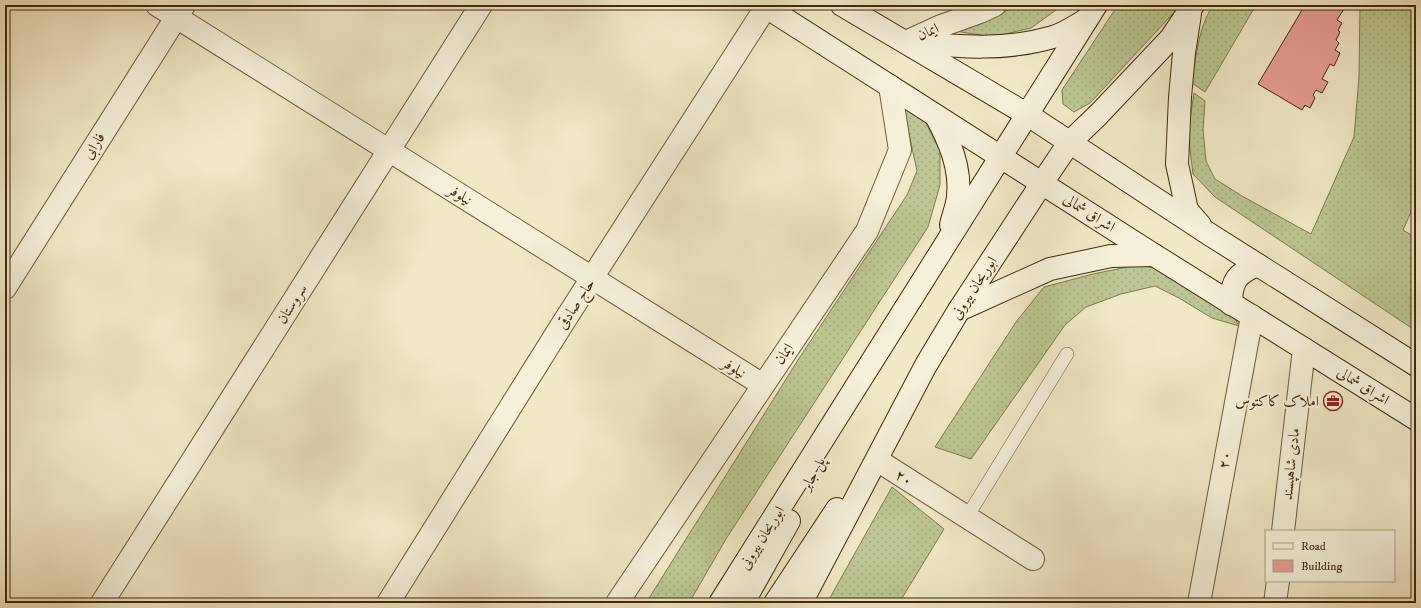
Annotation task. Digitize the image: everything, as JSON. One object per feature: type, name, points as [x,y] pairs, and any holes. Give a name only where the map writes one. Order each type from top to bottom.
[{"type":"main road","name":"نیلوفر","points":[[157,5],[180,11],[389,151],[763,385]]},
{"type":"main road","name":"سروستان","points":[[102,603],[481,5]]},
{"type":"main road","points":[[842,5],[1028,115],[1209,234],[1416,365]]},
{"type":"main road","name":"ایمان","points":[[906,42],[941,26],[995,5]]},
{"type":"main road","name":"اشراق شمالی","points":[[765,6],[1231,304],[1416,419]]},
{"type":"main road","name":"حاج صادقی","points":[[388,603],[765,6]]},
{"type":"main road","points":[[1192,6],[1182,68],[1177,164],[1187,210],[1209,234]]},
{"type":"main road","name":"ابوریحان بیرونی","points":[[801,603],[926,365],[959,310],[1042,183],[1069,143],[1099,114],[1170,38],[1192,6]]},
{"type":"main road","name":"فارابی","points":[[5,288],[180,11]]},
{"type":"main road","points":[[906,42],[1002,48],[1054,37],[1092,12]]},
{"type":"main road","name":"ابوریحان بیرونی","points":[[720,603],[1092,12]]},
{"type":"main road","name":"ایمان","points":[[617,603],[867,230],[900,150],[890,86]]},
{"type":"main road","points":[[936,115],[950,141],[957,167],[958,197],[947,238],[941,252]]},
{"type":"main road","points":[[959,310],[1050,269],[1111,256],[1154,255]]},
{"type":"main road","points":[[1231,304],[1231,290],[1236,278],[1246,270],[1258,265]]},
{"type":"main road","name":"۲۰","points":[[1199,603],[1252,316]]},
{"type":"main road","name":"پل جابر","points":[[743,603],[863,379],[883,346]]},
{"type":"main road","name":"مادی شاهپسند","points":[[1284,530],[1304,349]]},
{"type":"main road","points":[[775,603],[926,365]]},
{"type":"main road","name":"۲۰","points":[[877,460],[1033,559]]},
{"type":"main road","points":[[1275,603],[1278,582]]},
{"type":"lane","points":[[966,517],[1067,354]]},
{"type":"green space","points":[[1018,5],[1063,5],[1031,28],[993,37],[948,30],[984,22]]},
{"type":"green space","points":[[1118,5],[1181,5],[1090,103],[1074,112],[1063,104],[1062,90]]},
{"type":"green space","points":[[1213,5],[1256,5],[1205,92],[1192,83],[1196,53],[1201,33]]},
{"type":"green space","points":[[1360,5],[1416,5],[1416,201],[1403,230],[1416,238],[1416,331],[1215,197],[1193,174],[1188,133],[1194,93],[1205,101],[1203,130],[1206,161],[1215,179],[1242,196],[1311,234],[1354,137],[1359,77]]},
{"type":"green space","points":[[903,106],[925,121],[940,151],[940,185],[928,227],[726,539],[689,603],[646,603],[798,360],[907,195],[917,171]]},
{"type":"green space","points":[[1137,265],[1162,269],[1232,313],[1239,326],[1212,318],[1179,298],[1155,286],[1121,294],[1086,307],[1065,325],[971,459],[935,447],[1016,322],[1044,287],[1093,274]]},
{"type":"green space","points":[[892,487],[944,529],[899,603],[827,603]]},
{"type":"building","points":[[1305,5],[1338,5],[1344,9],[1337,20],[1342,23],[1338,30],[1340,32],[1336,40],[1339,43],[1335,50],[1340,53],[1334,66],[1330,64],[1322,79],[1328,82],[1322,93],[1316,90],[1313,95],[1315,98],[1310,108],[1305,105],[1302,110],[1258,84]]},
{"type":"place","name":"املاک کاکتوس","points":[[1333,401]]}]
